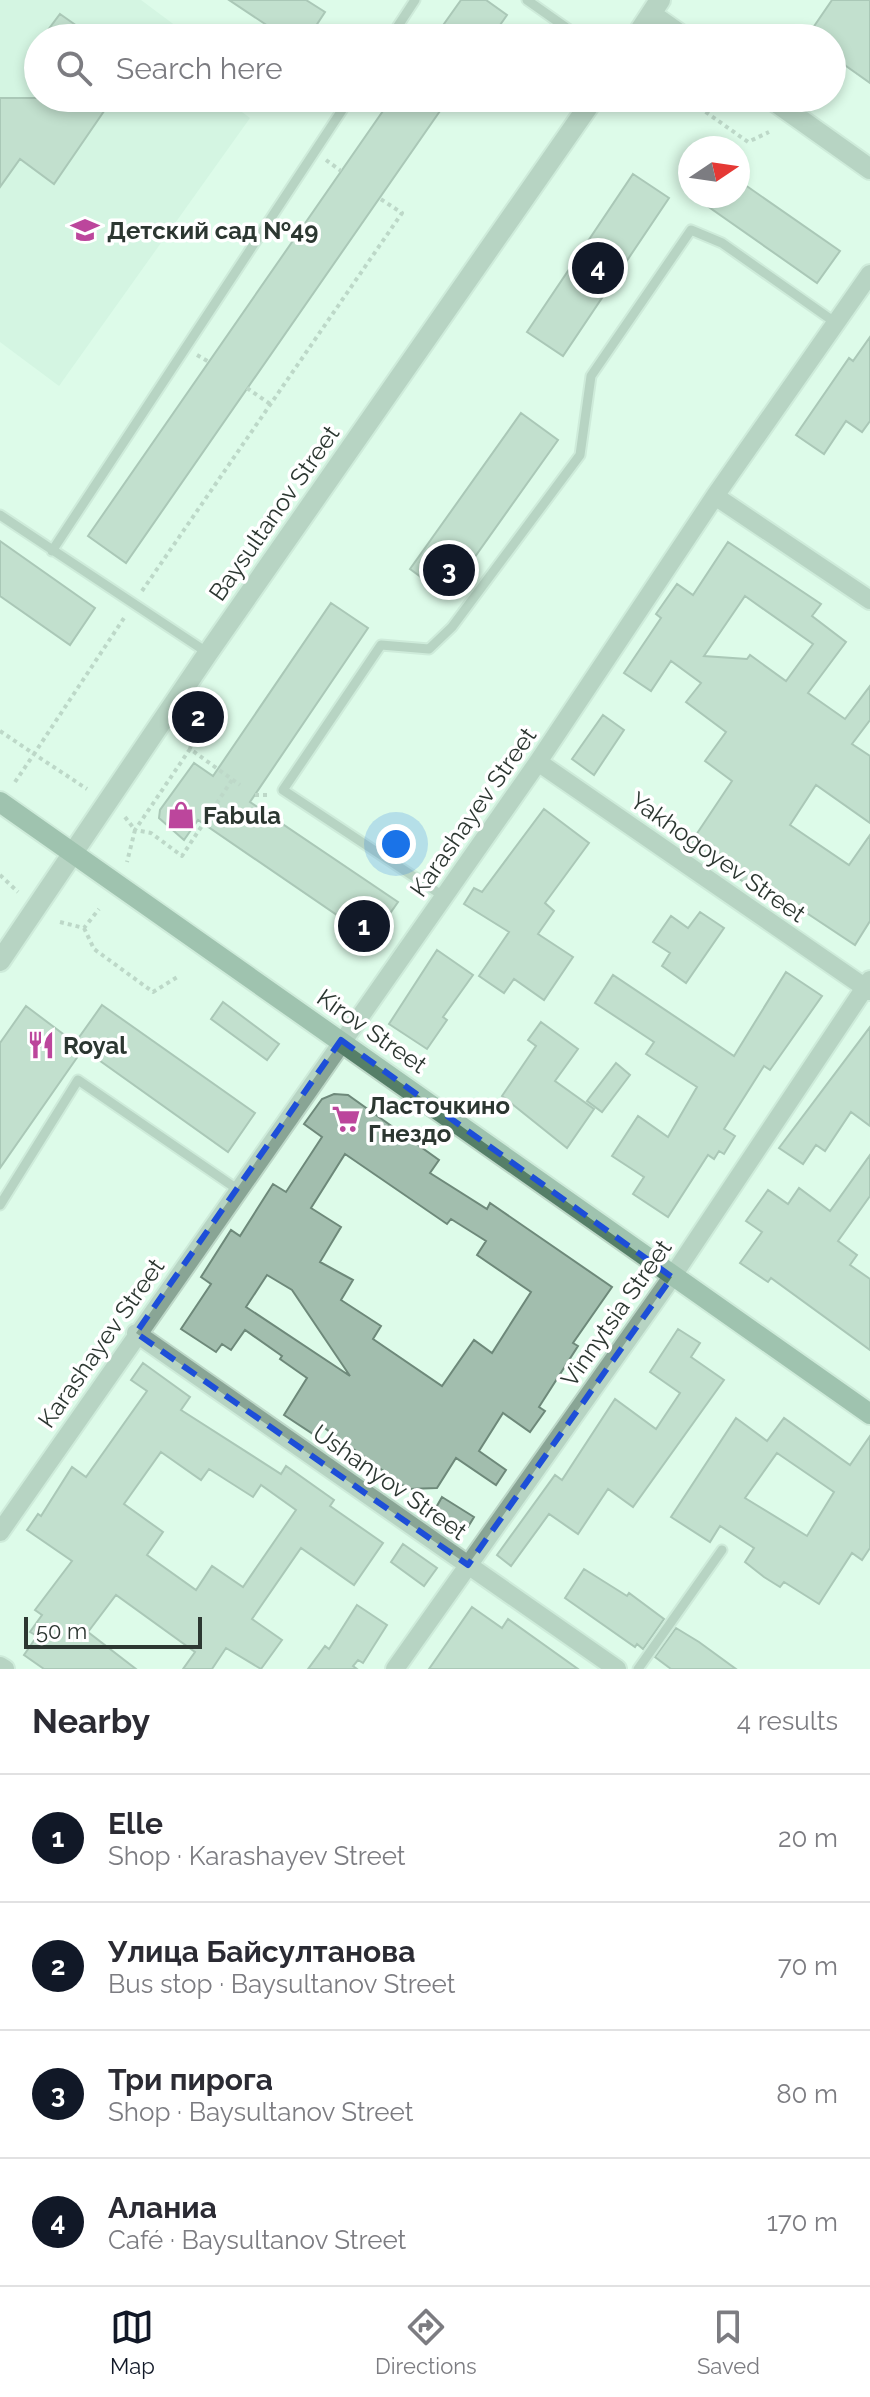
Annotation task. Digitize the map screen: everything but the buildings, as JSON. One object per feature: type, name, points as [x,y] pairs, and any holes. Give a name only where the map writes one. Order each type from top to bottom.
[{"type":"main road","name":"Kirov Street","points":[[0,802],[870,1414]]},
{"type":"street","points":[[644,24],[655,7],[671,24]]},
{"type":"street","name":"Baysultanov Street","points":[[0,961],[208,653],[584,112]]},
{"type":"street","points":[[790,112],[870,169]]},
{"type":"street","name":"Karashaуev Street","points":[[0,1532],[136,1333],[538,762],[715,496],[870,274]]},
{"type":"street","points":[[715,496],[870,600]]},
{"type":"street","name":"Yakhogoyev Street","points":[[538,762],[868,986]]},
{"type":"street","name":"Vinnytsia Street","points":[[395,1669],[672,1277],[868,986]]},
{"type":"street","name":"Ushanyov Street","points":[[136,1333],[617,1669]]},
{"type":"lane","points":[[399,24],[415,0]]},
{"type":"lane","points":[[527,0],[561,24]]},
{"type":"lane","points":[[52,551],[341,112]]},
{"type":"lane","points":[[443,896],[283,790],[381,645],[429,649],[452,627],[580,455],[591,376],[691,230],[722,243],[836,323]]},
{"type":"lane","points":[[0,515],[208,653]]},
{"type":"lane","points":[[0,1205],[78,1080],[237,1189]]},
{"type":"lane","points":[[638,1669],[722,1550]]},
{"type":"path","points":[[706,112],[748,142],[769,132]]},
{"type":"path","points":[[15,782],[133,604],[402,213],[379,198]]},
{"type":"path","points":[[247,388],[270,404]]},
{"type":"path","points":[[127,862],[135,830],[190,749],[198,717]]},
{"type":"path","points":[[0,731],[87,789]]},
{"type":"path","points":[[190,749],[240,785]]},
{"type":"path","points":[[121,813],[135,830],[151,833],[182,856],[232,780]]},
{"type":"path","points":[[0,875],[18,892]]},
{"type":"path","points":[[84,928],[99,909]]},
{"type":"path","points":[[60,922],[84,928]]},
{"type":"path","points":[[84,928],[94,949],[153,992],[179,976]]},
{"type":"highlighted area","points":[[341,1040],[672,1277],[468,1565],[136,1333]]},
{"type":"shaded area","name":"Детский сад №49","points":[[0,0],[141,0],[173,24],[24,24],[24,112],[242,112],[250,118],[59,386],[0,342]]},
{"type":"place","name":"Детский сад №49","points":[[85,230]]},
{"type":"place","name":"Аланиа","points":[[598,268]]},
{"type":"place","name":"Три пирога","points":[[449,570]]},
{"type":"place","name":"Улица Байсултанова","points":[[198,717]]},
{"type":"place","name":"Fabula","points":[[181,815]]},
{"type":"place","name":"Elle","points":[[364,926]]},
{"type":"place","name":"Royal","points":[[41,1045]]},
{"type":"place","name":"Ласточкино Гнездо","points":[[346,1119]]}]
